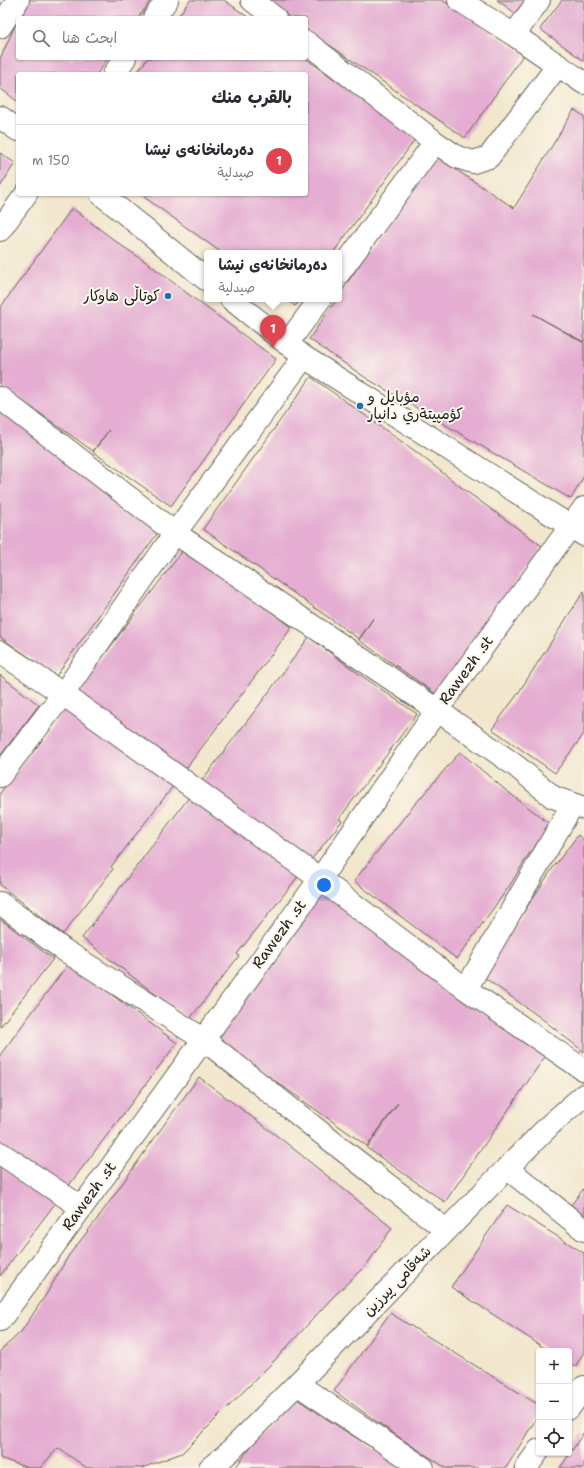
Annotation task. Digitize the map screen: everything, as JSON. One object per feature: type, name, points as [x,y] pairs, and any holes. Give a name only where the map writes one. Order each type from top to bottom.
[{"type":"street","points":[[0,27],[18,0]]},
{"type":"street","points":[[155,16],[167,0]]},
{"type":"street","points":[[252,0],[272,16]]},
{"type":"street","points":[[459,0],[514,35],[584,83]]},
{"type":"street","points":[[514,35],[538,0]]},
{"type":"street","points":[[308,44],[435,142],[457,157],[473,162],[490,157],[558,65]]},
{"type":"street","points":[[115,72],[124,60]]},
{"type":"street","points":[[0,117],[16,129]]},
{"type":"street","points":[[342,269],[435,142]]},
{"type":"street","points":[[0,230],[25,196]]},
{"type":"street","points":[[103,196],[204,278]]},
{"type":"street","points":[[235,302],[295,351],[578,531]]},
{"type":"street","points":[[0,776],[63,694],[175,533],[295,351],[319,302]]},
{"type":"street","points":[[0,398],[175,533],[437,710],[516,766],[552,797],[579,806],[466,989]]},
{"type":"street","name":"Rawezh .st","points":[[0,1320],[203,1038],[320,879],[437,710],[578,531],[584,508]]},
{"type":"street","points":[[0,652],[63,694],[320,879],[466,989],[584,1070]]},
{"type":"street","points":[[0,903],[64,950],[203,1038],[344,1152],[446,1230]]},
{"type":"street","name":"شەقامی پیرزین","points":[[210,1468],[227,1454],[297,1384],[552,1123],[584,1095]]},
{"type":"street","points":[[0,1153],[81,1207]]},
{"type":"street","points":[[507,1168],[584,1230]]},
{"type":"street","points":[[297,1384],[423,1468]]},
{"type":"street","points":[[572,1404],[584,1386]]},
{"type":"street","points":[[526,1468],[536,1454]]},
{"type":"building","points":[[28,0],[151,0],[139,16],[20,16]]},
{"type":"building","points":[[190,0],[224,0],[246,16],[178,16]]},
{"type":"building","points":[[265,0],[442,0],[524,54],[465,138],[308,30],[308,16],[288,16]]},
{"type":"building","points":[[497,0],[525,0],[515,13]]},
{"type":"building","points":[[562,0],[584,0],[584,61],[540,29]]},
{"type":"building","points":[[16,23],[16,60],[107,60],[98,72],[16,72],[16,100],[0,88],[0,59]]},
{"type":"building","points":[[146,60],[308,60],[416,138],[335,250],[218,250],[143,196],[308,196],[308,72],[138,72]]},
{"type":"building","points":[[574,110],[584,116],[584,342],[533,314],[584,343],[584,476],[571,499],[366,378],[309,339],[335,302],[342,302],[342,291],[434,155],[514,208]]},
{"type":"building","points":[[0,153],[15,163],[0,187]]},
{"type":"building","points":[[72,208],[276,359],[171,506],[93,452],[109,430],[93,451],[0,385],[0,308]]},
{"type":"building","points":[[290,302],[298,302],[295,306]]},
{"type":"building","points":[[311,377],[415,451],[466,491],[542,546],[436,694],[359,640],[374,617],[359,639],[203,529]]},
{"type":"building","points":[[0,409],[161,528],[56,676],[0,637]]},
{"type":"building","points":[[184,549],[292,627],[111,867],[113,869],[63,934],[0,885],[0,793]]},
{"type":"building","points":[[584,591],[584,734],[555,773],[492,729],[517,695]]},
{"type":"building","points":[[309,637],[417,714],[339,819],[342,821],[237,954],[239,956],[189,1020],[82,938],[260,704]]},
{"type":"building","points":[[0,675],[39,705],[0,756]]},
{"type":"building","points":[[460,752],[551,825],[529,854],[510,885],[457,959],[354,881],[410,810]]},
{"type":"building","points":[[578,835],[584,840],[584,1052],[541,1018],[482,976],[552,869]]},
{"type":"building","points":[[317,887],[445,988],[546,1055],[445,1202],[367,1148],[398,1103],[367,1146],[212,1036]]},
{"type":"building","points":[[0,919],[53,959],[0,1027]]},
{"type":"building","points":[[69,963],[177,1043],[0,1276],[0,1055]]},
{"type":"building","points":[[199,1077],[285,1142],[392,1228],[367,1264],[331,1299],[270,1365],[182,1453],[142,1468],[87,1468],[58,1448],[40,1468],[28,1468],[0,1458],[0,1351],[21,1332],[47,1293],[69,1255],[95,1222]]},
{"type":"building","points":[[584,1188],[584,1221],[568,1209]]},
{"type":"building","points":[[507,1205],[584,1253],[584,1352],[575,1367],[572,1365],[572,1348],[544,1348],[451,1287]]},
{"type":"building","points":[[390,1313],[536,1403],[536,1419],[506,1468],[446,1468],[397,1436],[334,1391]]},
{"type":"building","points":[[294,1397],[405,1468],[235,1468],[261,1433]]},
{"type":"building","points":[[584,1432],[584,1468],[560,1468],[568,1456],[572,1456],[572,1450]]},
{"type":"place","name":"کوتاڵی هاوکار","points":[[168,296]]},
{"type":"place","name":"دەرمانخانەی نیشا","points":[[273,348]]},
{"type":"place","name":"مؤبايل و كؤمپيتةري دانيار","points":[[360,406]]}]
